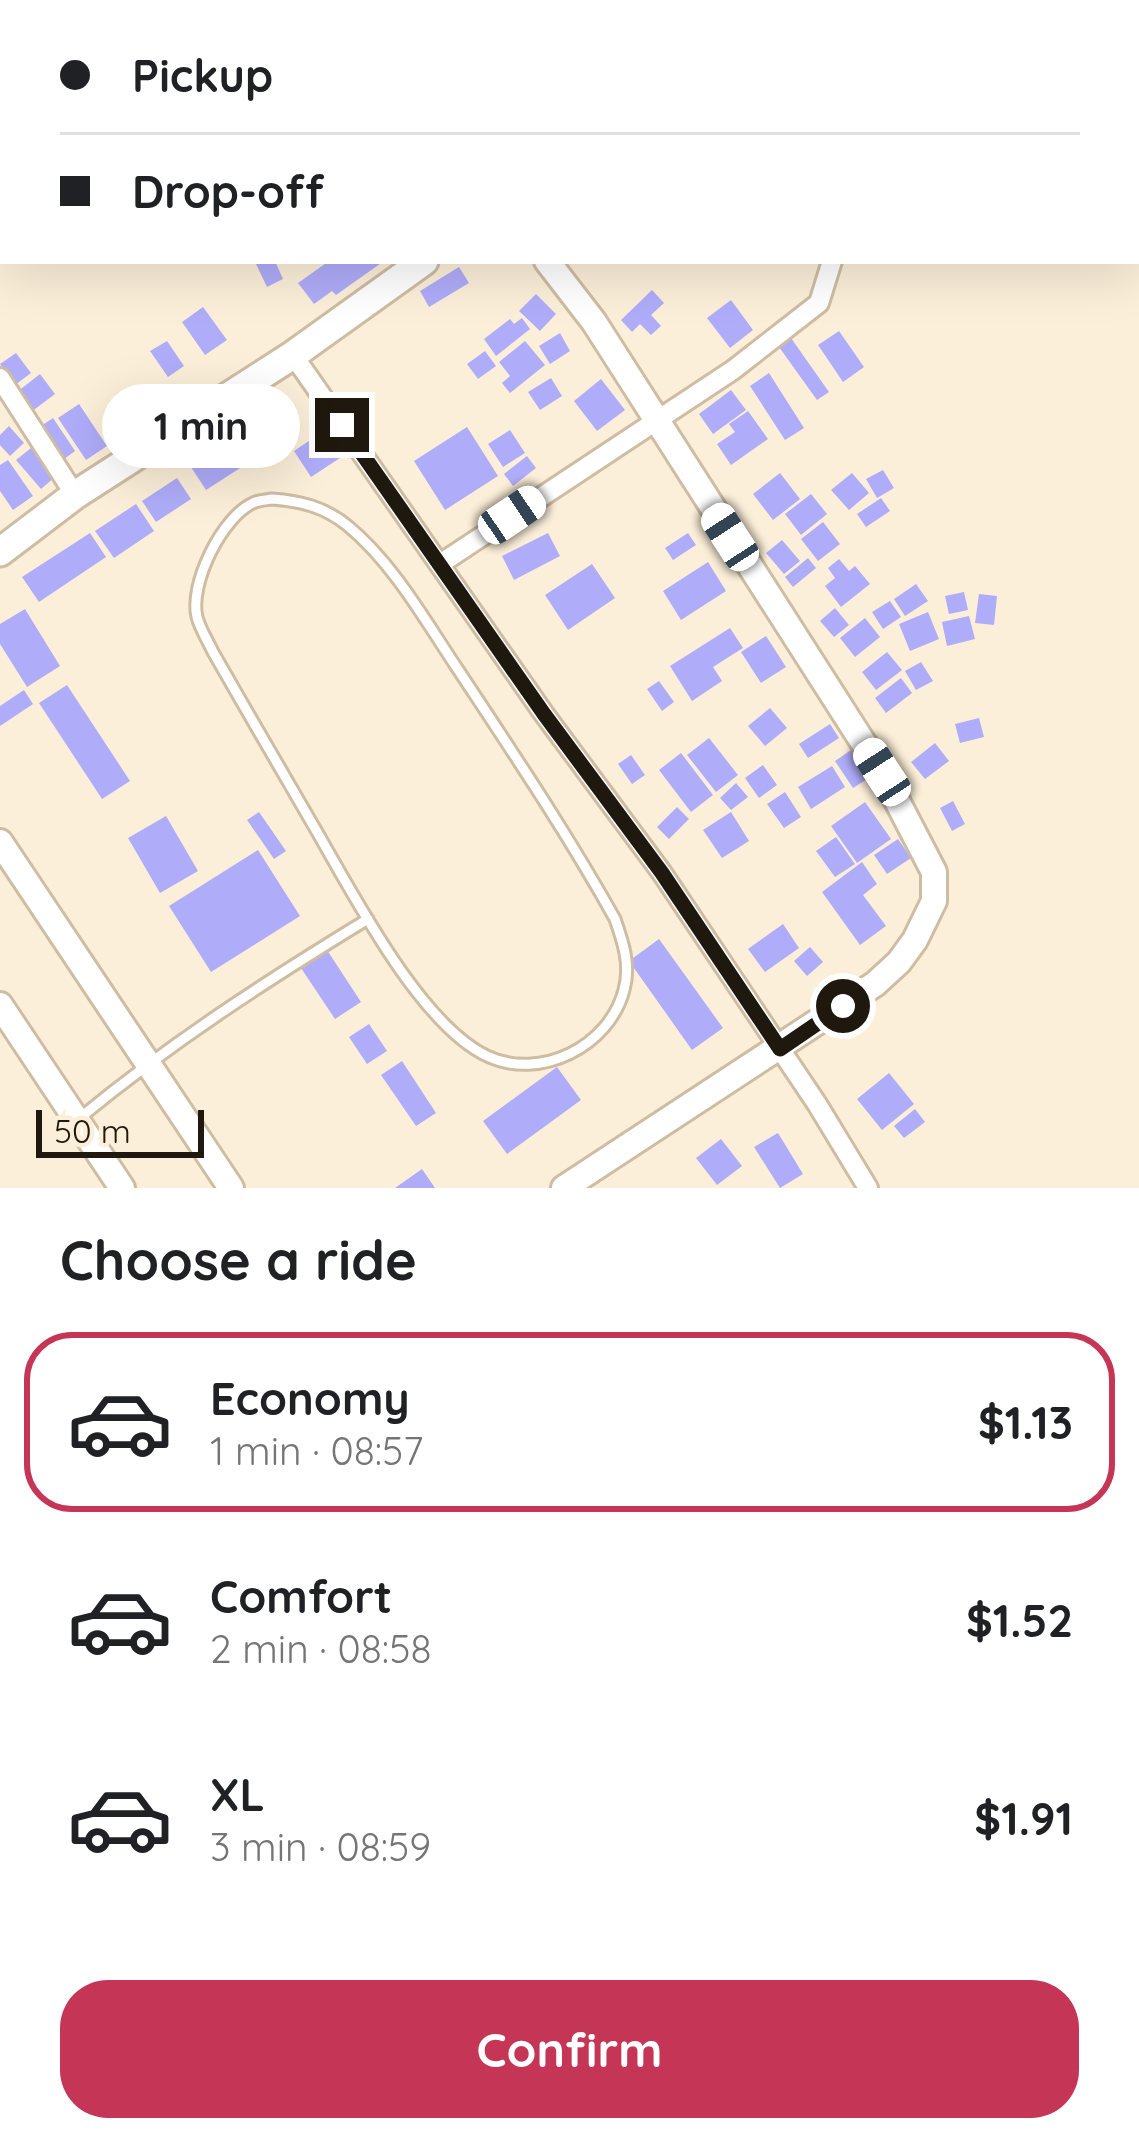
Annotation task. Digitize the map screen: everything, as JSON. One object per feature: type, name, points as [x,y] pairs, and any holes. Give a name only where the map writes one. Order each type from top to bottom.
[{"type":"main road","points":[[0,552],[75,496],[293,355],[420,264]]},
{"type":"street","points":[[550,264],[594,322],[882,772],[934,872],[934,901],[915,940],[875,984],[564,1188]]},
{"type":"street","points":[[440,564],[733,370],[819,303],[831,264]]},
{"type":"street","points":[[293,355],[544,714],[662,873],[868,1188]]},
{"type":"street","points":[[0,378],[75,496]]},
{"type":"street","points":[[0,842],[231,1188]]},
{"type":"street","points":[[0,1005],[122,1188]]},
{"type":"lane","points":[[300,501],[325,510],[349,526],[393,575],[604,898],[624,945],[624,991],[614,1013],[592,1039],[568,1056],[541,1066],[511,1064],[486,1056],[458,1037],[425,1002],[368,919],[213,652],[197,616],[196,590],[206,560],[222,534],[252,503],[300,501]]},
{"type":"lane","points":[[77,1121],[146,1063],[226,1006],[368,919]]},
{"type":"building","points":[[256,264],[276,264],[283,279],[267,287]]},
{"type":"building","points":[[325,264],[380,264],[336,295],[332,291],[314,304],[298,283]]},
{"type":"building","points":[[459,267],[469,283],[429,307],[420,291]]},
{"type":"building","points":[[652,290],[664,303],[651,315],[661,326],[651,335],[640,324],[632,332],[621,320]]},
{"type":"building","points":[[536,294],[556,314],[540,331],[519,311]]},
{"type":"building","points":[[731,300],[753,330],[730,348],[707,318]]},
{"type":"building","points":[[203,307],[227,340],[205,355],[182,322]]},
{"type":"building","points":[[522,318],[530,329],[496,356],[484,339],[510,319],[514,324]]},
{"type":"building","points":[[839,331],[864,367],[843,382],[818,345]]},
{"type":"building","points":[[560,333],[570,351],[550,364],[539,346]]},
{"type":"building","points":[[791,338],[829,392],[817,400],[779,347]]},
{"type":"building","points":[[167,341],[184,366],[168,377],[150,351]]},
{"type":"building","points":[[525,341],[545,365],[510,393],[502,383],[510,376],[499,362]]},
{"type":"building","points":[[485,351],[496,366],[478,379],[467,364]]},
{"type":"building","points":[[16,353],[31,373],[15,385],[0,364]]},
{"type":"building","points":[[769,373],[804,428],[785,440],[750,386]]},
{"type":"building","points":[[40,374],[55,394],[31,412],[17,392]]},
{"type":"building","points":[[551,378],[562,396],[540,410],[528,392]]},
{"type":"building","points":[[601,379],[625,410],[597,431],[574,401]]},
{"type":"building","points":[[731,390],[746,410],[713,434],[699,414]]},
{"type":"building","points":[[79,404],[107,446],[86,460],[58,418]]},
{"type":"building","points":[[748,411],[768,439],[731,465],[717,444],[735,432],[729,424]]},
{"type":"building","points":[[53,418],[75,451],[60,462],[38,428]]},
{"type":"building","points":[[9,426],[24,443],[10,456],[0,445],[0,435]]},
{"type":"building","points":[[253,427],[268,450],[206,490],[191,467]]},
{"type":"building","points":[[467,427],[498,476],[445,510],[414,461]]},
{"type":"building","points":[[325,430],[343,456],[311,477],[294,451]]},
{"type":"building","points":[[510,430],[525,453],[503,467],[488,444]]},
{"type":"building","points":[[31,448],[55,477],[41,489],[16,460]]},
{"type":"building","points":[[527,456],[536,468],[513,486],[504,474]]},
{"type":"building","points":[[8,460],[33,496],[13,510],[0,491],[0,465]]},
{"type":"building","points":[[883,470],[894,488],[877,498],[866,479]]},
{"type":"building","points":[[780,473],[800,499],[773,520],[753,494]]},
{"type":"building","points":[[852,473],[869,493],[849,510],[831,490]]},
{"type":"building","points":[[177,478],[191,499],[156,522],[142,501]]},
{"type":"building","points":[[811,494],[827,514],[801,535],[785,514]]},
{"type":"building","points":[[881,498],[890,511],[866,527],[857,514]]},
{"type":"building","points":[[136,504],[154,531],[114,558],[95,531]]},
{"type":"building","points":[[823,522],[840,544],[818,561],[801,539]]},
{"type":"building","points":[[90,533],[106,557],[39,602],[22,577]]},
{"type":"building","points":[[548,533],[560,556],[514,580],[502,556]]},
{"type":"building","points":[[688,533],[696,545],[673,560],[665,548]]},
{"type":"building","points":[[782,540],[800,561],[784,574],[766,553]]},
{"type":"building","points":[[808,558],[816,568],[793,587],[785,577]]},
{"type":"building","points":[[839,559],[849,571],[855,566],[870,584],[841,607],[825,586],[835,578],[828,568]]},
{"type":"building","points":[[708,562],[726,591],[681,620],[663,591]]},
{"type":"building","points":[[592,564],[615,598],[568,630],[545,595]]},
{"type":"building","points":[[916,584],[928,601],[905,616],[894,599]]},
{"type":"building","points":[[964,592],[968,610],[949,614],[945,596]]},
{"type":"building","points":[[979,594],[997,596],[994,625],[975,623]]},
{"type":"building","points":[[890,601],[901,617],[883,629],[872,612]]},
{"type":"building","points":[[835,608],[849,625],[834,637],[820,621]]},
{"type":"building","points":[[25,609],[60,666],[27,687],[0,644],[0,624]]},
{"type":"building","points":[[928,612],[939,639],[910,651],[899,624]]},
{"type":"building","points":[[969,616],[975,639],[947,646],[942,622]]},
{"type":"building","points":[[865,618],[880,637],[855,657],[840,638]]},
{"type":"building","points":[[730,628],[743,648],[713,667],[722,681],[692,701],[670,666]]},
{"type":"building","points":[[766,636],[786,667],[761,683],[741,652]]},
{"type":"building","points":[[887,652],[902,670],[876,690],[862,672]]},
{"type":"building","points":[[921,662],[933,681],[916,690],[905,671]]},
{"type":"building","points":[[901,678],[912,693],[886,713],[875,698]]},
{"type":"building","points":[[659,681],[674,702],[662,711],[647,689]]},
{"type":"building","points":[[67,685],[130,781],[102,799],[39,703]]},
{"type":"building","points":[[24,690],[33,704],[0,726],[0,706]]},
{"type":"building","points":[[770,708],[787,728],[765,746],[748,726]]},
{"type":"building","points":[[979,718],[984,737],[960,743],[955,724]]},
{"type":"building","points":[[830,724],[839,738],[808,758],[799,744]]},
{"type":"building","points":[[709,738],[738,775],[716,792],[687,755]]},
{"type":"building","points":[[935,743],[949,761],[925,779],[911,762]]},
{"type":"building","points":[[851,750],[869,778],[853,788],[835,761]]},
{"type":"building","points":[[681,753],[713,795],[691,812],[659,770]]},
{"type":"building","points":[[631,755],[645,775],[632,784],[618,764]]},
{"type":"building","points":[[763,765],[777,785],[759,798],[745,778]]},
{"type":"building","points":[[832,766],[845,787],[811,809],[798,787]]},
{"type":"building","points":[[736,783],[748,797],[731,810],[720,798]]},
{"type":"building","points":[[785,792],[801,817],[784,828],[767,804]]},
{"type":"building","points":[[953,801],[965,824],[952,831],[940,808]]},
{"type":"building","points":[[865,802],[891,839],[857,863],[831,826]]},
{"type":"building","points":[[677,807],[689,819],[669,839],[657,827]]},
{"type":"building","points":[[259,812],[286,851],[274,859],[247,820]]},
{"type":"building","points":[[731,812],[749,841],[722,858],[703,830]]},
{"type":"building","points":[[166,816],[198,871],[160,893],[128,838]]},
{"type":"building","points":[[836,837],[855,864],[835,877],[816,851]]},
{"type":"building","points":[[898,839],[911,858],[887,874],[874,855]]},
{"type":"building","points":[[258,850],[300,916],[211,972],[169,906]]},
{"type":"building","points":[[862,862],[877,884],[863,895],[886,926],[860,945],[822,892]]},
{"type":"building","points":[[783,924],[799,948],[765,972],[748,949]]},
{"type":"building","points":[[659,939],[723,1028],[692,1050],[629,961]]},
{"type":"building","points":[[810,947],[823,962],[807,976],[794,961]]},
{"type":"building","points":[[327,950],[361,1002],[335,1019],[301,968]]},
{"type":"building","points":[[369,1024],[387,1051],[367,1064],[349,1037]]},
{"type":"building","points":[[402,1061],[436,1113],[416,1126],[381,1075]]},
{"type":"building","points":[[557,1067],[581,1100],[507,1154],[483,1121]]},
{"type":"building","points":[[889,1073],[914,1104],[882,1130],[857,1099]]},
{"type":"building","points":[[915,1109],[925,1122],[904,1138],[894,1126]]},
{"type":"building","points":[[778,1133],[803,1174],[780,1188],[754,1147]]},
{"type":"building","points":[[721,1139],[742,1166],[717,1185],[696,1158]]},
{"type":"building","points":[[422,1169],[435,1188],[395,1188]]},
{"type":"route","points":[[342,425],[544,714],[662,873],[780,1049],[843,1006]]}]
